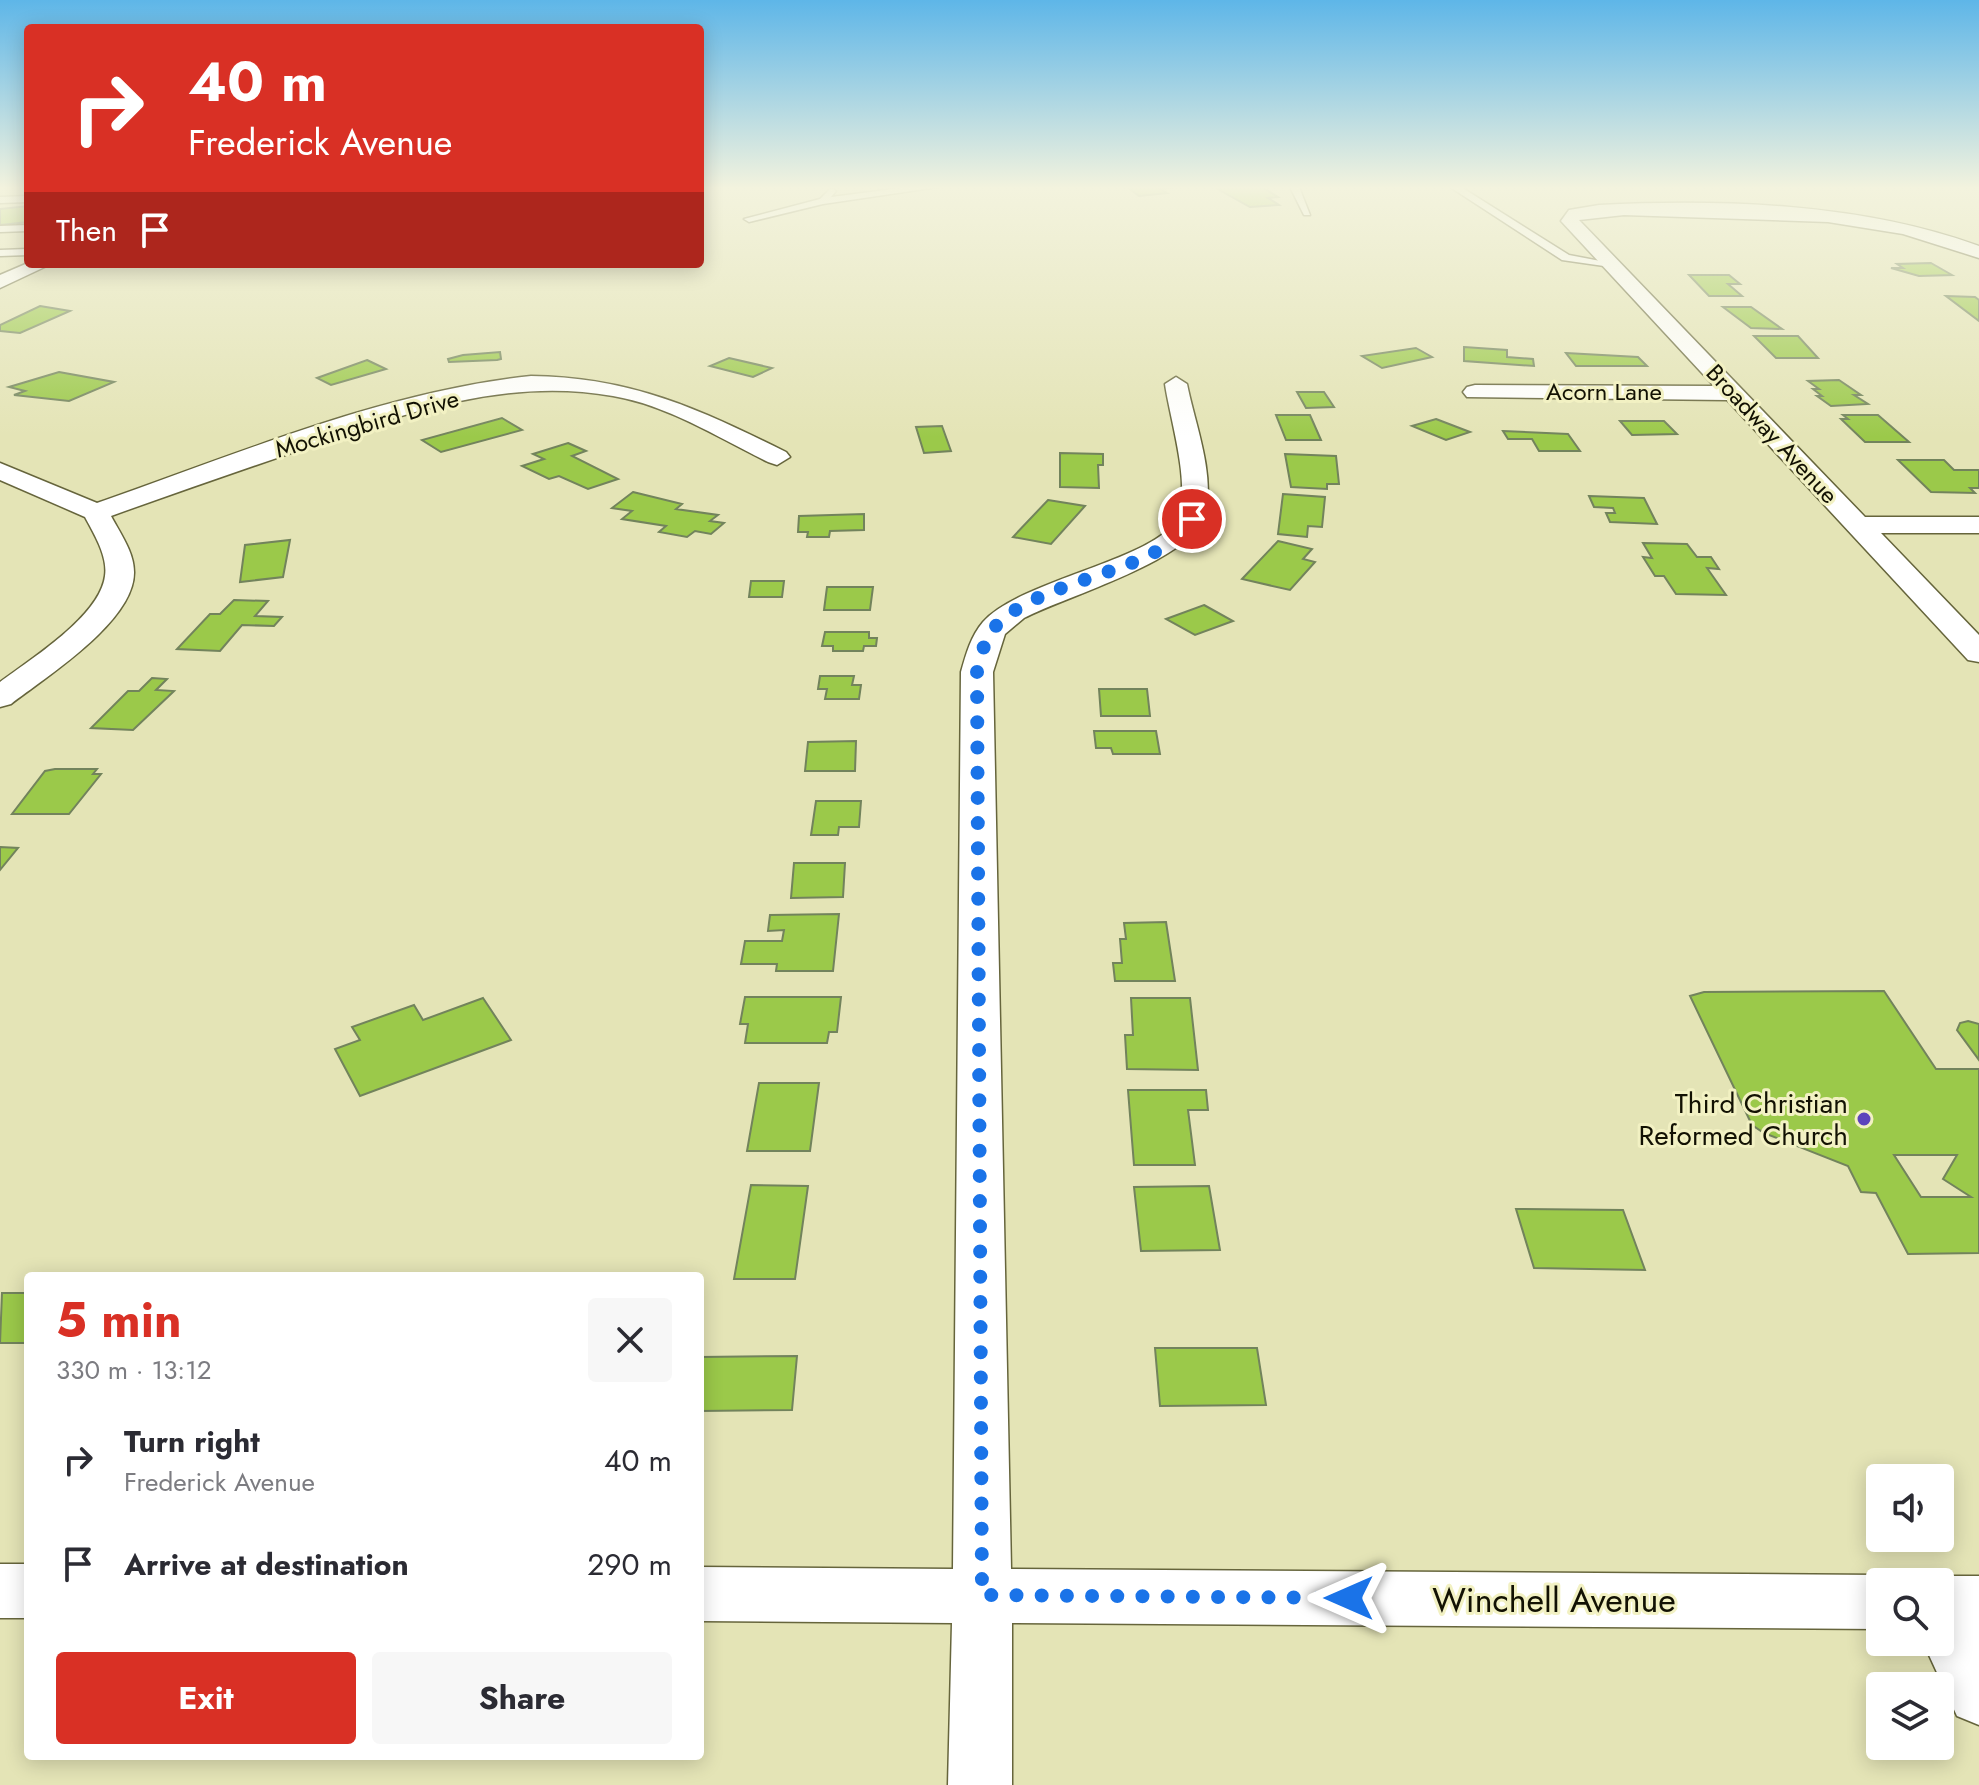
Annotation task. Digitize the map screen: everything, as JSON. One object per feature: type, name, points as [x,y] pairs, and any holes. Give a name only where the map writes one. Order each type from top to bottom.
[{"type":"street","points":[[0,282],[27,270]]},
{"type":"street","name":"Broadway Avenue","points":[[1617,270],[1979,653]]},
{"type":"street","name":"Mockingbird Drive","points":[[96,512],[392,411],[475,392],[537,384],[598,386],[634,394],[683,411],[777,457]]},
{"type":"street","points":[[980,1785],[982,1595],[977,672],[983,648],[995,627],[1013,612],[1048,593],[1150,554],[1186,531],[1192,519],[1194,497],[1176,384]]},
{"type":"street","name":"Acorn Lane","points":[[1475,392],[1733,393]]},
{"type":"street","points":[[0,471],[96,512],[119,562],[120,579],[114,597],[94,621],[0,697]]},
{"type":"street","points":[[1858,525],[1979,525]]},
{"type":"street","points":[[0,1591],[24,1591]]},
{"type":"street","name":"Winchell Avenue","points":[[704,1594],[1866,1602]]},
{"type":"street","points":[[1954,1603],[1979,1603]]},
{"type":"street","points":[[1954,1643],[1979,1695]]},
{"type":"building","points":[[1899,270],[1944,270],[1952,275],[1919,276]]},
{"type":"building","points":[[1689,275],[1729,275],[1740,284],[1728,284],[1742,296],[1709,296]]},
{"type":"building","points":[[1946,296],[1975,297],[1979,300],[1979,321]]},
{"type":"building","points":[[40,306],[70,311],[20,333],[0,331],[0,325]]},
{"type":"building","points":[[1723,307],[1751,307],[1782,329],[1751,328]]},
{"type":"building","points":[[1754,336],[1798,336],[1818,358],[1776,358]]},
{"type":"building","points":[[1464,347],[1507,350],[1507,357],[1533,359],[1534,366],[1464,361]]},
{"type":"building","points":[[1416,348],[1432,357],[1382,368],[1362,356]]},
{"type":"building","points":[[500,352],[501,359],[497,360],[449,362],[448,359],[463,355]]},
{"type":"building","points":[[1566,353],[1638,357],[1647,366],[1576,366]]},
{"type":"building","points":[[729,358],[772,368],[753,377],[710,366]]},
{"type":"building","points":[[367,360],[386,369],[331,385],[317,378]]},
{"type":"building","points":[[59,372],[114,382],[69,401],[14,395],[25,391],[9,387]]},
{"type":"building","points":[[1839,380],[1861,395],[1854,395],[1868,404],[1831,406],[1817,396],[1822,396],[1813,389],[1819,389],[1808,381]]},
{"type":"building","points":[[1297,392],[1324,392],[1334,407],[1306,408]]},
{"type":"building","points":[[1276,415],[1310,415],[1321,440],[1286,440]]},
{"type":"building","points":[[1843,415],[1878,415],[1909,442],[1865,442],[1841,419],[1848,419]]},
{"type":"building","points":[[502,418],[522,430],[441,452],[422,440]]},
{"type":"building","points":[[1436,419],[1470,432],[1446,440],[1412,426]]},
{"type":"building","points":[[1620,421],[1664,421],[1677,434],[1632,435]]},
{"type":"building","points":[[942,426],[951,451],[924,453],[916,427]]},
{"type":"building","points":[[1503,431],[1568,434],[1580,451],[1539,451],[1532,439],[1508,439]]},
{"type":"building","points":[[568,443],[586,451],[572,456],[618,479],[588,489],[559,476],[549,479],[522,466],[544,459],[533,454]]},
{"type":"building","points":[[1060,453],[1103,454],[1103,465],[1098,465],[1099,488],[1060,487]]},
{"type":"building","points":[[1285,454],[1336,456],[1339,484],[1327,484],[1327,489],[1291,487]]},
{"type":"building","points":[[1898,460],[1944,460],[1954,470],[1979,470],[1979,488],[1970,488],[1975,493],[1931,492]]},
{"type":"building","points":[[633,492],[682,504],[676,509],[718,515],[710,521],[724,523],[711,534],[695,531],[687,537],[659,532],[666,526],[622,519],[632,511],[612,508]]},
{"type":"building","points":[[1283,494],[1325,497],[1322,527],[1308,526],[1307,537],[1278,534]]},
{"type":"building","points":[[1589,496],[1644,498],[1657,524],[1610,522],[1606,513],[1615,513],[1613,508],[1594,507]]},
{"type":"building","points":[[1048,500],[1085,506],[1051,544],[1013,537]]},
{"type":"building","points":[[864,514],[864,530],[830,531],[829,537],[807,537],[808,532],[798,532],[799,516]]},
{"type":"building","points":[[290,540],[283,577],[240,582],[245,545]]},
{"type":"building","points":[[1278,541],[1312,549],[1303,559],[1315,562],[1290,590],[1242,579]]},
{"type":"building","points":[[1643,543],[1687,544],[1697,557],[1711,557],[1719,569],[1707,568],[1726,595],[1676,594],[1664,576],[1655,576],[1643,557],[1652,558]]},
{"type":"building","points":[[751,581],[784,581],[782,597],[749,597]]},
{"type":"building","points":[[827,587],[873,587],[870,610],[824,610]]},
{"type":"building","points":[[234,600],[268,601],[255,616],[282,617],[274,626],[242,625],[220,651],[177,649],[210,614],[220,614]]},
{"type":"building","points":[[1204,605],[1233,621],[1195,635],[1166,619]]},
{"type":"building","points":[[825,632],[869,632],[869,638],[877,638],[876,646],[864,646],[863,651],[833,651],[833,646],[822,646]]},
{"type":"building","points":[[820,676],[854,676],[852,685],[861,685],[859,699],[825,699],[827,689],[818,689]]},
{"type":"building","points":[[152,678],[167,679],[156,690],[174,691],[133,730],[91,728],[128,691],[139,691]]},
{"type":"building","points":[[1099,689],[1147,689],[1150,716],[1101,716]]},
{"type":"building","points":[[1094,731],[1156,731],[1160,754],[1113,754],[1111,748],[1096,748]]},
{"type":"building","points":[[856,741],[855,771],[805,771],[808,742]]},
{"type":"building","points":[[97,769],[93,774],[101,774],[69,814],[12,814],[45,771]]},
{"type":"building","points":[[816,801],[861,801],[859,827],[839,827],[838,835],[811,835]]},
{"type":"building","points":[[0,847],[18,848],[0,870]]},
{"type":"building","points":[[794,863],[845,863],[843,897],[791,898]]},
{"type":"building","points":[[839,914],[833,971],[776,971],[777,964],[741,964],[745,941],[782,941],[784,930],[768,931],[770,915]]},
{"type":"building","points":[[1166,922],[1175,981],[1115,981],[1113,963],[1122,963],[1120,939],[1126,939],[1124,923]]},
{"type":"building","name":"Third Christian Reformed Church","points":[[1884,991],[1936,1069],[1979,1069],[1979,1253],[1908,1254],[1876,1193],[1861,1192],[1848,1166],[1764,1133],[1752,1125],[1690,996],[1704,992]],"holes":[[[1894,1155],[1957,1155],[1943,1179],[1971,1197],[1921,1197]]]},
{"type":"building","points":[[745,997],[841,997],[837,1032],[829,1032],[827,1043],[745,1043],[748,1024],[740,1024]]},
{"type":"building","points":[[483,998],[511,1040],[360,1096],[335,1049],[360,1040],[352,1027],[414,1005],[423,1020]]},
{"type":"building","points":[[1131,998],[1190,998],[1198,1070],[1127,1069],[1125,1035],[1133,1035]]},
{"type":"building","points":[[1968,1021],[1979,1024],[1979,1060],[1957,1030],[1960,1023]]},
{"type":"building","points":[[759,1083],[819,1083],[810,1151],[747,1151]]},
{"type":"building","points":[[1128,1090],[1206,1090],[1208,1110],[1188,1110],[1195,1165],[1134,1165]]},
{"type":"building","points":[[751,1185],[808,1186],[795,1279],[734,1279]]},
{"type":"building","points":[[1209,1186],[1220,1250],[1141,1251],[1134,1187]]},
{"type":"building","points":[[1516,1209],[1623,1210],[1645,1270],[1534,1268]]},
{"type":"building","points":[[2,1293],[24,1293],[24,1343],[0,1343]]},
{"type":"building","points":[[1155,1348],[1257,1348],[1266,1405],[1160,1406]]},
{"type":"building","points":[[797,1356],[792,1410],[704,1411],[704,1357]]},
{"type":"place","name":"Third Christian Reformed Church","points":[[1864,1119]]},
{"type":"route","points":[[1192,519],[1186,531],[1150,554],[1048,593],[1013,612],[995,627],[983,648],[977,672],[982,1595],[1349,1598]]}]
